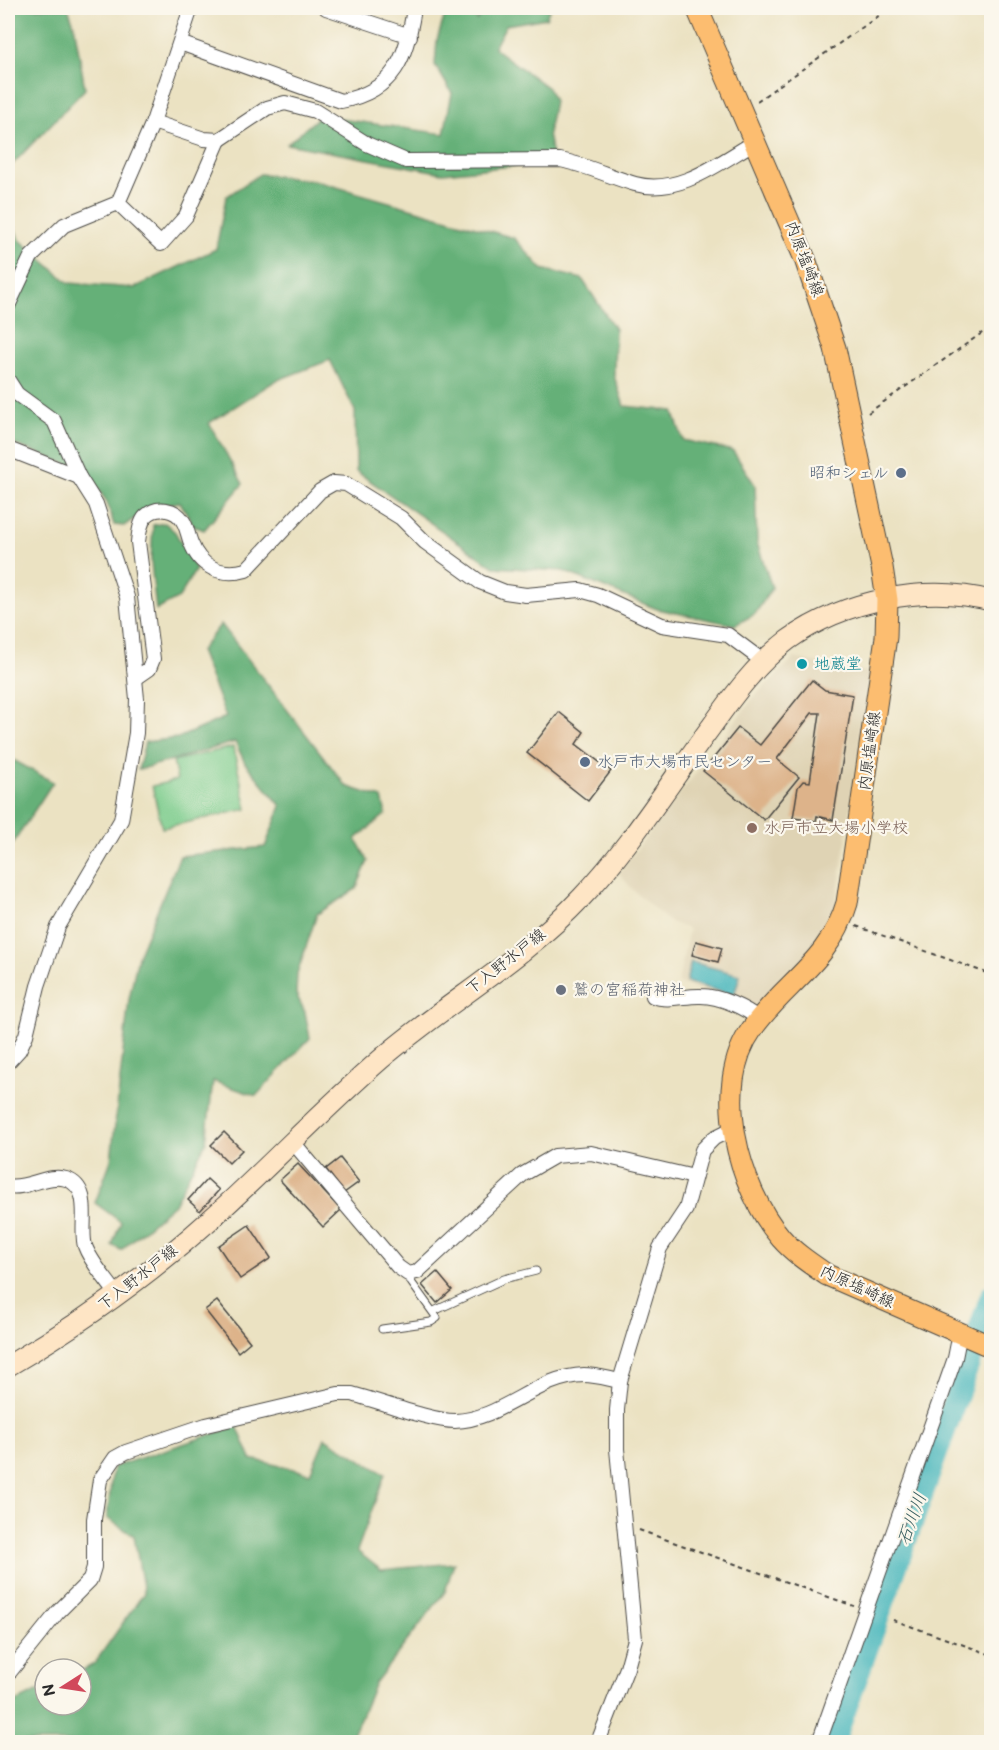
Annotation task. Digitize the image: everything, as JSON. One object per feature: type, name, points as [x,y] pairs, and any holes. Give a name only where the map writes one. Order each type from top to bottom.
[{"type":"main road","name":"内原塩崎線","points":[[697,8],[808,268],[835,348],[853,423],[887,600],[886,638],[852,878],[842,921],[818,960],[759,1019],[750,1031],[735,1066],[731,1097],[734,1128],[744,1171],[759,1205],[780,1237],[794,1251],[827,1275],[975,1340]]},
{"type":"main road","name":"下入野水戸線","points":[[8,1366],[118,1296],[209,1221],[292,1141],[404,1039],[520,953],[583,897],[737,692],[787,641],[812,625],[839,613],[887,600],[934,594],[975,597],[992,602]]},
{"type":"street","points":[[8,306],[31,257],[64,225],[118,203],[153,122],[192,8]]},
{"type":"street","points":[[326,8],[410,36]]},
{"type":"street","points":[[180,44],[341,101],[373,91],[388,78],[402,60],[410,36],[414,8]]},
{"type":"street","points":[[118,203],[161,244],[186,216],[219,140],[267,108],[285,103],[315,111],[367,144],[406,161],[560,160],[580,163],[636,185],[653,187],[692,178],[755,142]]},
{"type":"street","points":[[153,122],[204,139],[219,140]]},
{"type":"street","points":[[8,380],[17,394],[54,421],[79,477],[96,504],[118,564],[127,597],[136,678],[136,733],[121,820],[58,927],[38,986],[26,1035],[19,1050],[8,1062]]},
{"type":"street","points":[[8,449],[79,477]]},
{"type":"street","points":[[136,678],[149,669],[153,659],[138,542],[140,526],[146,516],[160,510],[177,514],[184,521],[197,558],[207,567],[234,573],[246,570],[320,491],[334,483],[346,484],[401,518],[425,542],[480,582],[505,592],[526,595],[580,590],[598,595],[662,625],[728,635],[764,662]]},
{"type":"street","points":[[653,996],[660,998],[704,996],[747,1010],[759,1019]]},
{"type":"street","points":[[598,1743],[627,1668],[634,1639],[617,1449],[620,1381],[660,1248],[686,1209],[702,1150],[714,1138],[734,1128]]},
{"type":"street","points":[[292,1141],[399,1267],[408,1274],[417,1272],[522,1175],[555,1156],[591,1154],[694,1177]]},
{"type":"street","points":[[8,1186],[59,1178],[69,1179],[77,1187],[85,1206],[85,1245],[118,1296]]},
{"type":"street","points":[[819,1743],[955,1358],[975,1340]]},
{"type":"street","points":[[8,1674],[57,1613],[90,1580],[94,1567],[94,1519],[100,1480],[115,1458],[126,1452],[215,1422],[338,1394],[352,1394],[455,1421],[481,1415],[546,1384],[574,1376],[587,1375],[620,1381]]},
{"type":"lane","points":[[435,1311],[504,1279],[536,1271]]},
{"type":"lane","points":[[382,1329],[431,1322],[437,1317],[435,1311],[411,1282],[408,1274]]},
{"type":"path","points":[[742,111],[890,8]]},
{"type":"path","points":[[853,423],[992,326]]},
{"type":"path","points":[[842,921],[992,975]]},
{"type":"path","points":[[625,1526],[866,1610]]},
{"type":"path","points":[[893,1620],[992,1655]]},
{"type":"shaded area","name":"水戸市立大場小学校","points":[[794,658],[872,673],[835,909],[810,954],[756,1008],[678,983],[689,929],[668,921],[631,888],[619,873],[754,697]]},
{"type":"green space","points":[[8,8],[68,8],[74,24],[85,89],[8,169]]},
{"type":"green space","points":[[447,8],[463,8],[477,20],[484,8],[550,8],[546,18],[506,25],[494,48],[548,88],[554,101],[548,133],[553,162],[443,173],[287,144],[320,116],[444,134],[452,93],[435,65],[437,40]]},
{"type":"green space","points":[[260,174],[316,181],[514,238],[542,269],[582,279],[615,329],[614,376],[624,406],[673,411],[683,440],[733,451],[755,485],[757,543],[772,588],[755,614],[735,625],[657,609],[563,571],[494,567],[356,471],[355,411],[330,360],[275,381],[209,423],[243,484],[204,530],[194,526],[180,502],[150,510],[124,526],[114,525],[107,502],[86,471],[8,442],[8,215],[20,240],[69,283],[134,288],[216,249],[226,197]]},
{"type":"green space","points":[[165,523],[175,532],[196,569],[179,598],[156,610],[151,562],[153,525]]},
{"type":"green space","points":[[221,624],[346,786],[382,798],[386,814],[356,839],[368,861],[356,889],[317,914],[297,974],[296,994],[305,1012],[310,1038],[256,1096],[213,1081],[206,1142],[174,1204],[121,1250],[112,1245],[121,1222],[95,1203],[111,1160],[129,999],[138,956],[180,856],[265,847],[281,806],[245,763],[235,742],[138,770],[145,742],[178,738],[226,717],[200,651]]},
{"type":"green space","points":[[233,747],[247,809],[162,828],[152,786],[177,780],[173,761]]},
{"type":"green space","points":[[8,757],[53,782],[12,845],[8,841]]},
{"type":"green space","points":[[237,1426],[251,1459],[310,1473],[325,1438],[385,1474],[357,1551],[381,1570],[454,1563],[445,1592],[375,1683],[350,1742],[8,1742],[8,1706],[33,1694],[33,1717],[93,1717],[93,1665],[144,1593],[134,1536],[107,1518],[113,1467]]},
{"type":"water","points":[[691,962],[740,975],[734,995],[686,982]]},
{"type":"building","points":[[812,680],[825,690],[853,695],[833,820],[817,816],[816,821],[793,818],[798,787],[803,781],[810,782],[820,713],[812,713],[777,759],[799,777],[764,820],[703,771],[738,728],[760,745]]},
{"type":"building","points":[[559,712],[584,732],[576,744],[611,771],[588,801],[527,753]]},
{"type":"building","points":[[696,941],[722,948],[718,962],[692,955]]},
{"type":"building","points":[[224,1132],[242,1150],[229,1163],[211,1145]]},
{"type":"building","points":[[340,1158],[359,1182],[344,1193],[326,1169]]},
{"type":"building","points":[[298,1164],[341,1210],[323,1227],[280,1180]]},
{"type":"building","points":[[207,1179],[219,1190],[200,1211],[188,1200]]},
{"type":"building","points":[[249,1225],[271,1258],[240,1279],[218,1246]]},
{"type":"building","points":[[437,1272],[452,1290],[437,1303],[422,1285]]},
{"type":"building","points":[[217,1301],[250,1342],[238,1352],[205,1310]]},
{"type":"waterway","name":"石川川","points":[[833,1742],[992,1296]]},
{"type":"place","name":"昭和シェル","points":[[901,473]]},
{"type":"place","name":"地蔵堂","points":[[802,664]]},
{"type":"place","name":"水戸市大場市民センター","points":[[585,762]]},
{"type":"place","name":"水戸市立大場小学校","points":[[752,828]]},
{"type":"place","name":"鷲の宮稲荷神社","points":[[561,990]]}]
